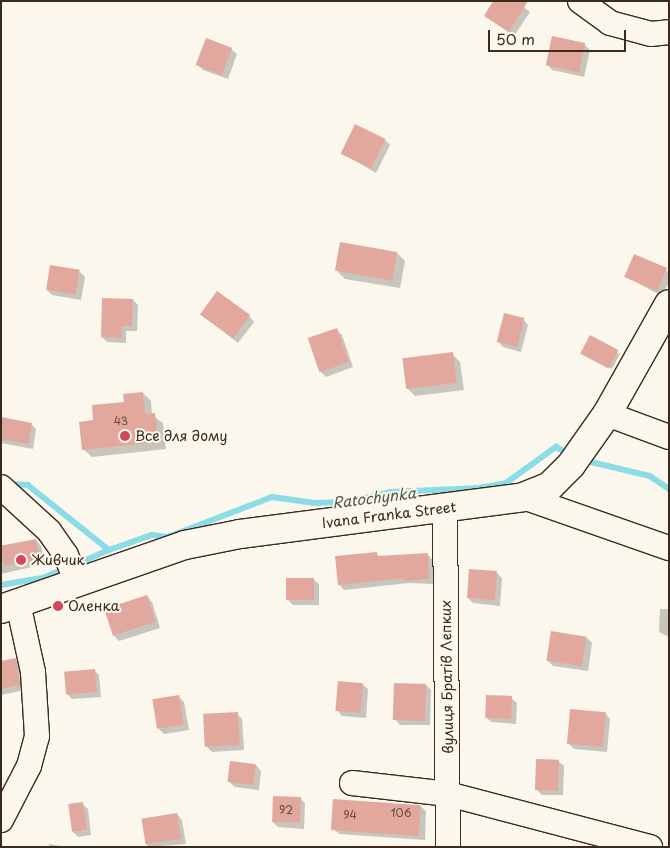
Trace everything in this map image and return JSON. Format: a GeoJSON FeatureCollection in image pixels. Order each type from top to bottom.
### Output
{"type":"FeatureCollection","features":[{"type":"Feature","properties":{"kind":"main road","name":"Ivana Franka Street"},"geometry":{"type":"LineString","coordinates":[[9,606],[72,570],[240,534],[523,497],[550,486],[571,465],[600,424],[669,304]]}},
{"type":"Feature","properties":{"kind":"street"},"geometry":{"type":"LineString","coordinates":[[580,1],[610,23],[650,34],[669,32]]}},
{"type":"Feature","properties":{"kind":"street"},"geometry":{"type":"LineString","coordinates":[[600,424],[669,437]]}},
{"type":"Feature","properties":{"kind":"street"},"geometry":{"type":"LineString","coordinates":[[6,492],[34,514],[72,570]]}},
{"type":"Feature","properties":{"kind":"street"},"geometry":{"type":"LineString","coordinates":[[523,497],[669,548]]}},
{"type":"Feature","properties":{"kind":"street","name":"вулиця Братів Лепких"},"geometry":{"type":"LineString","coordinates":[[445,508],[448,847]]}},
{"type":"Feature","properties":{"kind":"street","name":"Ivana Franka Street"},"geometry":{"type":"LineString","coordinates":[[1,820],[29,766],[37,736],[33,672],[9,606]]}},
{"type":"Feature","properties":{"kind":"street"},"geometry":{"type":"LineString","coordinates":[[352,783],[448,794],[650,847]]}},
{"type":"Feature","properties":{"kind":"building"},"geometry":{"type":"Polygon","coordinates":[[[493,1],[528,1],[509,32],[484,16],[493,1]]]}},
{"type":"Feature","properties":{"kind":"building"},"geometry":{"type":"Polygon","coordinates":[[[552,36],[585,43],[579,72],[546,65],[552,36]]]}},
{"type":"Feature","properties":{"kind":"building"},"geometry":{"type":"Polygon","coordinates":[[[206,38],[232,48],[222,75],[196,65],[206,38]]]}},
{"type":"Feature","properties":{"kind":"building"},"geometry":{"type":"Polygon","coordinates":[[[355,124],[386,139],[371,169],[341,154],[355,124]]]}},
{"type":"Feature","properties":{"kind":"building"},"geometry":{"type":"Polygon","coordinates":[[[340,242],[397,252],[392,281],[335,271],[340,242]]]}},
{"type":"Feature","properties":{"kind":"building"},"geometry":{"type":"Polygon","coordinates":[[[634,254],[667,268],[657,291],[624,277],[634,254]]]}},
{"type":"Feature","properties":{"kind":"building"},"geometry":{"type":"Polygon","coordinates":[[[50,265],[80,270],[76,294],[46,290],[50,265]]]}},
{"type":"Feature","properties":{"kind":"building"},"geometry":{"type":"Polygon","coordinates":[[[217,291],[250,315],[233,339],[200,314],[217,291]]]}},
{"type":"Feature","properties":{"kind":"building"},"geometry":{"type":"Polygon","coordinates":[[[102,298],[133,299],[132,326],[122,326],[121,338],[101,337],[102,298]]]}},
{"type":"Feature","properties":{"kind":"building"},"geometry":{"type":"Polygon","coordinates":[[[504,313],[524,318],[517,347],[497,342],[504,313]]]}},
{"type":"Feature","properties":{"kind":"building"},"geometry":{"type":"Polygon","coordinates":[[[337,328],[349,362],[319,372],[308,338],[337,328]]]}},
{"type":"Feature","properties":{"kind":"building"},"geometry":{"type":"Polygon","coordinates":[[[590,335],[618,350],[608,369],[580,354],[590,335]]]}},
{"type":"Feature","properties":{"kind":"building"},"geometry":{"type":"Polygon","coordinates":[[[453,352],[457,383],[406,389],[402,358],[453,352]]]}},
{"type":"Feature","properties":{"kind":"building"},"geometry":{"type":"Polygon","coordinates":[[[143,392],[145,414],[155,413],[158,442],[82,450],[79,422],[93,420],[92,405],[124,402],[123,394],[143,392]]]}},
{"type":"Feature","properties":{"kind":"building"},"geometry":{"type":"Polygon","coordinates":[[[1,417],[32,423],[28,444],[1,439],[1,417]]]}},
{"type":"Feature","properties":{"kind":"building"},"geometry":{"type":"Polygon","coordinates":[[[36,539],[40,559],[4,566],[1,546],[36,539]]]}},
{"type":"Feature","properties":{"kind":"building"},"geometry":{"type":"Polygon","coordinates":[[[377,552],[377,556],[428,553],[429,579],[404,581],[404,578],[338,585],[335,556],[377,552]]]}},
{"type":"Feature","properties":{"kind":"building"},"geometry":{"type":"Polygon","coordinates":[[[469,569],[497,571],[495,600],[467,598],[469,569]]]}},
{"type":"Feature","properties":{"kind":"building"},"geometry":{"type":"Polygon","coordinates":[[[286,578],[314,578],[314,600],[286,600],[286,578]]]}},
{"type":"Feature","properties":{"kind":"building"},"geometry":{"type":"Polygon","coordinates":[[[147,595],[156,622],[113,636],[104,609],[147,595]]]}},
{"type":"Feature","properties":{"kind":"building"},"geometry":{"type":"Polygon","coordinates":[[[551,631],[587,637],[582,666],[546,661],[551,631]]]}},
{"type":"Feature","properties":{"kind":"building"},"geometry":{"type":"Polygon","coordinates":[[[16,658],[20,685],[1,689],[1,661],[16,658]]]}},
{"type":"Feature","properties":{"kind":"building"},"geometry":{"type":"Polygon","coordinates":[[[95,669],[97,692],[66,695],[64,672],[95,669]]]}},
{"type":"Feature","properties":{"kind":"building"},"geometry":{"type":"Polygon","coordinates":[[[338,681],[363,683],[360,713],[335,711],[338,681]]]}},
{"type":"Feature","properties":{"kind":"building"},"geometry":{"type":"Polygon","coordinates":[[[394,683],[426,684],[425,721],[393,720],[394,683]]]}},
{"type":"Feature","properties":{"kind":"building"},"geometry":{"type":"Polygon","coordinates":[[[179,695],[184,725],[157,729],[152,699],[179,695]]]}},
{"type":"Feature","properties":{"kind":"building"},"geometry":{"type":"Polygon","coordinates":[[[486,695],[512,696],[511,719],[485,718],[486,695]]]}},
{"type":"Feature","properties":{"kind":"building"},"geometry":{"type":"Polygon","coordinates":[[[570,709],[606,712],[603,747],[567,744],[570,709]]]}},
{"type":"Feature","properties":{"kind":"building"},"geometry":{"type":"Polygon","coordinates":[[[238,712],[240,745],[205,747],[203,714],[238,712]]]}},
{"type":"Feature","properties":{"kind":"building"},"geometry":{"type":"Polygon","coordinates":[[[536,759],[559,760],[558,791],[535,790],[536,759]]]}},
{"type":"Feature","properties":{"kind":"building"},"geometry":{"type":"Polygon","coordinates":[[[230,761],[256,764],[253,785],[227,782],[230,761]]]}},
{"type":"Feature","properties":{"kind":"building"},"geometry":{"type":"Polygon","coordinates":[[[273,796],[301,797],[300,823],[272,822],[273,796]]]}},
{"type":"Feature","properties":{"kind":"building"},"geometry":{"type":"Polygon","coordinates":[[[333,799],[421,805],[419,836],[331,830],[333,799]]]}},
{"type":"Feature","properties":{"kind":"building"},"geometry":{"type":"Polygon","coordinates":[[[83,802],[87,830],[72,832],[68,804],[83,802]]]}},
{"type":"Feature","properties":{"kind":"building"},"geometry":{"type":"Polygon","coordinates":[[[177,813],[181,839],[146,844],[141,819],[177,813]]]}},
{"type":"Feature","properties":{"kind":"waterway","name":"Ratochynka"},"geometry":{"type":"LineString","coordinates":[[8,484],[28,485],[109,550],[152,535],[168,537],[272,497],[315,503],[349,502],[391,492],[479,488],[506,483],[556,447],[570,454]]}},
{"type":"Feature","properties":{"kind":"waterway","name":"Ratochynka"},"geometry":{"type":"LineString","coordinates":[[583,460],[650,476],[669,489]]}},
{"type":"Feature","properties":{"kind":"waterway"},"geometry":{"type":"LineString","coordinates":[[75,565],[109,550]]}},
{"type":"Feature","properties":{"kind":"waterway"},"geometry":{"type":"LineString","coordinates":[[1,585],[43,578],[67,568]]}},
{"type":"Feature","properties":{"kind":"place","name":"Все для дому"},"geometry":{"type":"Point","coordinates":[125,436]}},
{"type":"Feature","properties":{"kind":"place","name":"Живчик"},"geometry":{"type":"Point","coordinates":[21,560]}},
{"type":"Feature","properties":{"kind":"place","name":"Оленка"},"geometry":{"type":"Point","coordinates":[58,606]}}]}
